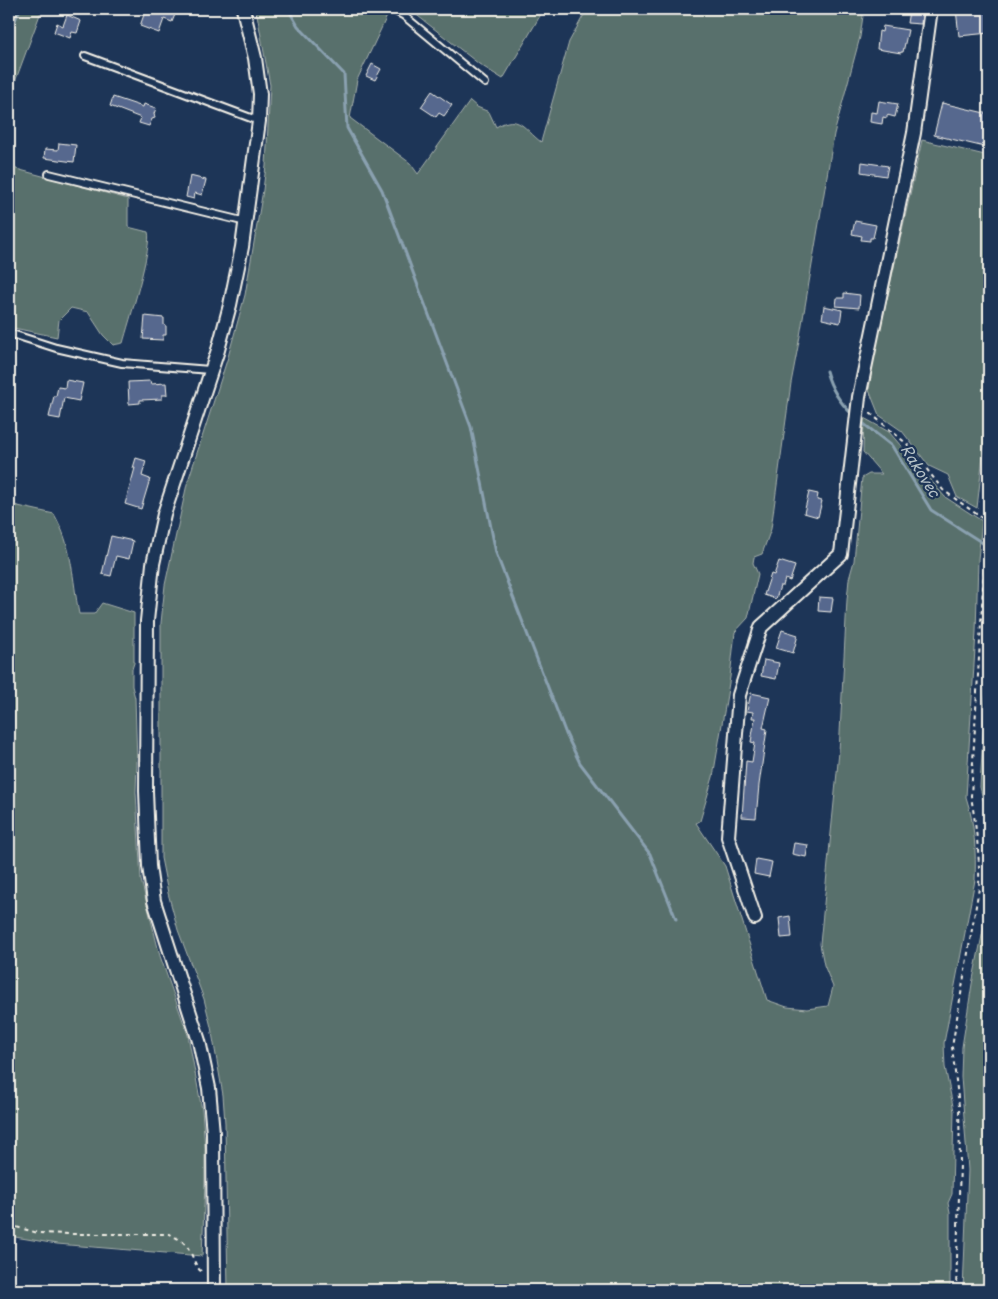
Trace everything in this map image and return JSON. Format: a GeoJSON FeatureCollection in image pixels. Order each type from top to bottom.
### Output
{"type":"FeatureCollection","features":[{"type":"Feature","properties":{"kind":"street"},"geometry":{"type":"LineString","coordinates":[[214,1284],[213,1133],[209,1088],[199,1042],[154,901],[149,866],[146,791],[147,621],[153,564],[164,514],[230,305],[246,222],[259,121],[260,94],[244,9]]}},
{"type":"Feature","properties":{"kind":"street"},"geometry":{"type":"LineString","coordinates":[[755,918],[728,837],[738,696],[760,627],[841,554],[858,397],[914,133],[931,9]]}},
{"type":"Feature","properties":{"kind":"lane"},"geometry":{"type":"LineString","coordinates":[[392,9],[403,15],[485,83]]}},
{"type":"Feature","properties":{"kind":"lane"},"geometry":{"type":"LineString","coordinates":[[85,56],[259,121]]}},
{"type":"Feature","properties":{"kind":"lane"},"geometry":{"type":"LineString","coordinates":[[49,174],[246,222]]}},
{"type":"Feature","properties":{"kind":"lane"},"geometry":{"type":"LineString","coordinates":[[9,333],[56,348],[122,363],[210,370]]}},
{"type":"Feature","properties":{"kind":"path"},"geometry":{"type":"LineString","coordinates":[[870,413],[908,444],[943,490],[988,522]]}},
{"type":"Feature","properties":{"kind":"path"},"geometry":{"type":"LineString","coordinates":[[956,1290],[960,1164],[959,1106],[952,1046],[979,888],[978,837],[971,796],[989,485]]}},
{"type":"Feature","properties":{"kind":"path"},"geometry":{"type":"LineString","coordinates":[[9,1225],[38,1233],[170,1234],[183,1242],[189,1250],[198,1270],[214,1284]]}},
{"type":"Feature","properties":{"kind":"green space"},"geometry":{"type":"Polygon","coordinates":[[[9,9],[42,9],[9,98],[9,9]]]}},
{"type":"Feature","properties":{"kind":"green space"},"geometry":{"type":"Polygon","coordinates":[[[256,9],[377,9],[388,14],[357,80],[350,118],[410,163],[418,174],[470,101],[477,107],[489,112],[496,127],[504,123],[516,122],[521,124],[541,142],[569,42],[587,9],[864,9],[860,37],[834,134],[791,383],[771,529],[762,554],[754,557],[753,563],[758,574],[748,618],[735,632],[730,677],[713,777],[700,821],[696,823],[725,866],[767,1000],[787,1007],[807,1009],[828,1006],[833,987],[824,965],[820,944],[839,752],[849,579],[854,561],[862,478],[869,474],[882,474],[863,452],[864,418],[889,432],[945,497],[982,521],[978,559],[976,632],[966,797],[974,838],[975,880],[944,1043],[945,1067],[954,1111],[952,1194],[948,1203],[950,1213],[950,1290],[228,1290],[223,1095],[204,999],[178,930],[161,858],[161,623],[165,585],[187,484],[228,357],[245,295],[263,190],[270,85],[256,9]]]}},
{"type":"Feature","properties":{"kind":"green space"},"geometry":{"type":"Polygon","coordinates":[[[409,9],[544,9],[503,79],[479,64],[409,9]]]}},
{"type":"Feature","properties":{"kind":"green space"},"geometry":{"type":"Polygon","coordinates":[[[922,140],[989,156],[989,402],[977,508],[957,497],[948,475],[929,466],[902,431],[879,415],[869,390],[873,362],[922,140]]]}},
{"type":"Feature","properties":{"kind":"green space"},"geometry":{"type":"Polygon","coordinates":[[[9,167],[128,199],[128,227],[148,232],[149,240],[144,268],[123,343],[113,345],[103,335],[88,312],[71,308],[59,320],[57,337],[9,327],[9,167]]]}},
{"type":"Feature","properties":{"kind":"green space"},"geometry":{"type":"Polygon","coordinates":[[[9,504],[54,514],[65,538],[79,614],[94,614],[102,603],[134,613],[132,686],[135,698],[136,792],[141,880],[160,956],[188,1035],[202,1110],[205,1183],[202,1256],[57,1244],[9,1236],[9,504]]]}},
{"type":"Feature","properties":{"kind":"green space"},"geometry":{"type":"Polygon","coordinates":[[[989,636],[989,847],[984,803],[980,787],[989,636]]]}},
{"type":"Feature","properties":{"kind":"green space"},"geometry":{"type":"Polygon","coordinates":[[[989,902],[989,1290],[963,1290],[968,1170],[961,1077],[962,1047],[972,984],[989,902]]]}},
{"type":"Feature","properties":{"kind":"building"},"geometry":{"type":"Polygon","coordinates":[[[146,9],[167,9],[176,12],[172,22],[164,19],[159,33],[140,26],[146,9]]]}},
{"type":"Feature","properties":{"kind":"building"},"geometry":{"type":"Polygon","coordinates":[[[956,9],[989,9],[989,33],[959,36],[956,9]]]}},
{"type":"Feature","properties":{"kind":"building"},"geometry":{"type":"Polygon","coordinates":[[[909,11],[922,13],[921,24],[907,23],[909,11]]]}},
{"type":"Feature","properties":{"kind":"building"},"geometry":{"type":"Polygon","coordinates":[[[67,15],[81,21],[77,33],[72,32],[70,38],[54,32],[57,23],[63,26],[67,15]]]}},
{"type":"Feature","properties":{"kind":"building"},"geometry":{"type":"Polygon","coordinates":[[[883,26],[908,30],[903,52],[877,49],[879,31],[882,32],[883,26]]]}},
{"type":"Feature","properties":{"kind":"building"},"geometry":{"type":"Polygon","coordinates":[[[372,64],[381,69],[375,80],[366,76],[372,64]]]}},
{"type":"Feature","properties":{"kind":"building"},"geometry":{"type":"Polygon","coordinates":[[[432,91],[452,105],[444,116],[439,113],[436,117],[421,107],[432,91]]]}},
{"type":"Feature","properties":{"kind":"building"},"geometry":{"type":"Polygon","coordinates":[[[113,97],[143,107],[144,104],[156,108],[155,118],[152,119],[149,126],[139,123],[141,118],[110,106],[113,97]]]}},
{"type":"Feature","properties":{"kind":"building"},"geometry":{"type":"Polygon","coordinates":[[[879,101],[898,104],[895,117],[887,115],[887,118],[883,117],[882,124],[870,122],[871,112],[877,113],[879,101]]]}},
{"type":"Feature","properties":{"kind":"building"},"geometry":{"type":"Polygon","coordinates":[[[942,103],[989,114],[989,148],[934,135],[942,103]]]}},
{"type":"Feature","properties":{"kind":"building"},"geometry":{"type":"Polygon","coordinates":[[[59,143],[76,145],[74,162],[44,158],[45,149],[58,150],[59,143]]]}},
{"type":"Feature","properties":{"kind":"building"},"geometry":{"type":"Polygon","coordinates":[[[862,162],[888,166],[886,176],[861,172],[862,162]]]}},
{"type":"Feature","properties":{"kind":"building"},"geometry":{"type":"Polygon","coordinates":[[[190,176],[206,180],[202,195],[195,193],[194,199],[186,197],[190,176]]]}},
{"type":"Feature","properties":{"kind":"building"},"geometry":{"type":"Polygon","coordinates":[[[855,221],[876,225],[873,238],[870,238],[870,241],[861,240],[862,236],[852,234],[855,221]]]}},
{"type":"Feature","properties":{"kind":"building"},"geometry":{"type":"Polygon","coordinates":[[[844,293],[860,295],[859,308],[836,306],[837,298],[844,298],[844,293]]]}},
{"type":"Feature","properties":{"kind":"building"},"geometry":{"type":"Polygon","coordinates":[[[824,306],[842,310],[840,323],[822,319],[824,306]]]}},
{"type":"Feature","properties":{"kind":"building"},"geometry":{"type":"Polygon","coordinates":[[[145,316],[164,318],[166,335],[163,335],[163,340],[143,339],[145,316]]]}},
{"type":"Feature","properties":{"kind":"building"},"geometry":{"type":"Polygon","coordinates":[[[66,380],[83,383],[79,401],[64,398],[60,419],[49,417],[58,387],[65,388],[66,380]]]}},
{"type":"Feature","properties":{"kind":"building"},"geometry":{"type":"Polygon","coordinates":[[[150,381],[151,384],[166,383],[167,395],[162,395],[162,399],[140,400],[140,403],[129,404],[128,382],[150,381]]]}},
{"type":"Feature","properties":{"kind":"building"},"geometry":{"type":"Polygon","coordinates":[[[136,458],[146,461],[142,476],[150,479],[141,509],[125,504],[136,458]]]}},
{"type":"Feature","properties":{"kind":"building"},"geometry":{"type":"Polygon","coordinates":[[[809,492],[818,494],[817,500],[822,501],[818,517],[804,513],[809,492]]]}},
{"type":"Feature","properties":{"kind":"building"},"geometry":{"type":"Polygon","coordinates":[[[111,536],[133,541],[129,559],[116,556],[111,576],[102,574],[111,536]]]}},
{"type":"Feature","properties":{"kind":"building"},"geometry":{"type":"Polygon","coordinates":[[[779,561],[795,566],[790,581],[785,579],[783,586],[780,586],[776,599],[764,595],[771,574],[774,575],[779,561]]]}},
{"type":"Feature","properties":{"kind":"building"},"geometry":{"type":"Polygon","coordinates":[[[819,597],[833,598],[831,612],[818,611],[819,597]]]}},
{"type":"Feature","properties":{"kind":"building"},"geometry":{"type":"Polygon","coordinates":[[[782,630],[798,635],[793,653],[776,648],[782,630]]]}},
{"type":"Feature","properties":{"kind":"building"},"geometry":{"type":"Polygon","coordinates":[[[764,660],[779,663],[776,679],[761,676],[764,660]]]}},
{"type":"Feature","properties":{"kind":"building"},"geometry":{"type":"Polygon","coordinates":[[[751,693],[770,697],[763,728],[767,729],[756,818],[742,817],[746,761],[752,762],[755,743],[751,742],[755,718],[752,718],[753,712],[747,711],[751,693]]]}},
{"type":"Feature","properties":{"kind":"building"},"geometry":{"type":"Polygon","coordinates":[[[794,843],[808,845],[806,857],[792,854],[794,843]]]}},
{"type":"Feature","properties":{"kind":"building"},"geometry":{"type":"Polygon","coordinates":[[[756,859],[772,862],[769,877],[754,874],[756,859]]]}},
{"type":"Feature","properties":{"kind":"building"},"geometry":{"type":"Polygon","coordinates":[[[790,916],[792,937],[781,938],[779,918],[790,916]]]}},
{"type":"Feature","properties":{"kind":"waterway"},"geometry":{"type":"LineString","coordinates":[[9,34],[20,9]]}},
{"type":"Feature","properties":{"kind":"waterway"},"geometry":{"type":"LineString","coordinates":[[288,9],[298,26],[344,74],[347,128],[382,190],[471,427],[496,553],[566,734],[580,763],[650,854],[676,919]]}},
{"type":"Feature","properties":{"kind":"waterway","name":"Rakovec"},"geometry":{"type":"LineString","coordinates":[[826,371],[836,395],[853,415]]}},
{"type":"Feature","properties":{"kind":"waterway","name":"Rakovec"},"geometry":{"type":"LineString","coordinates":[[860,421],[892,446],[931,510],[989,547]]}}]}
